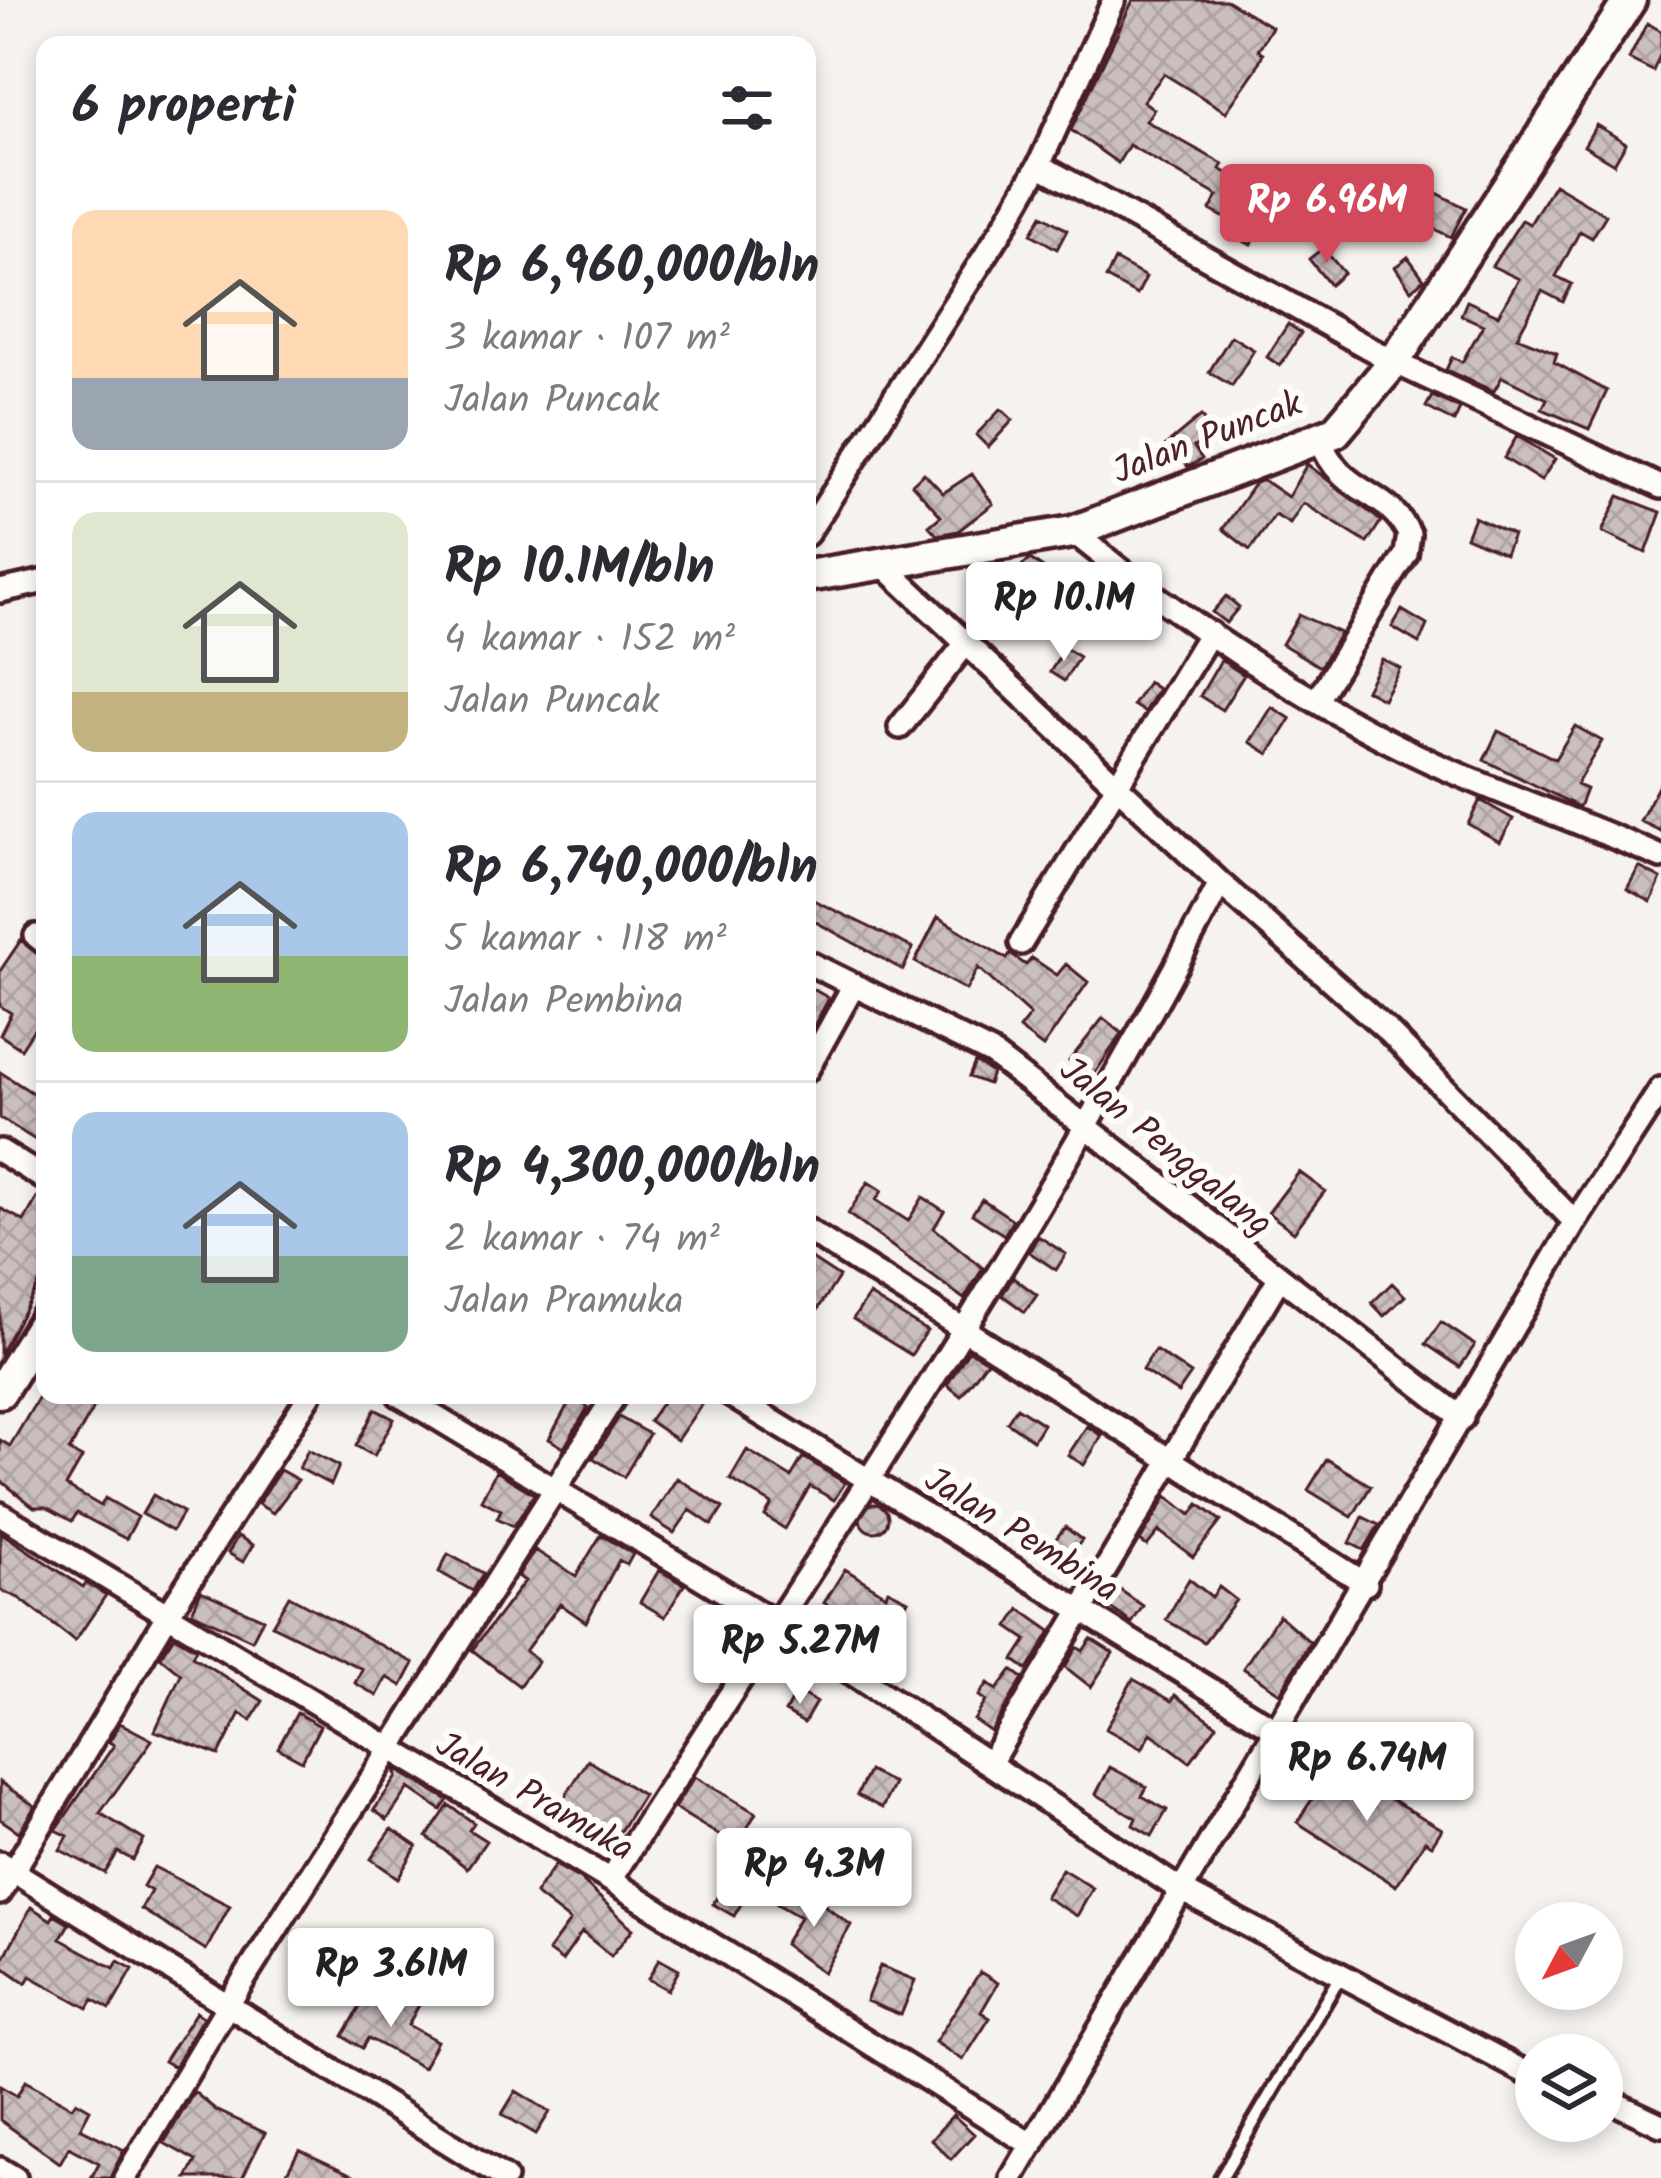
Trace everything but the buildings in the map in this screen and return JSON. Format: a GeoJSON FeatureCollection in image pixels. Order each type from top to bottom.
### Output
{"type":"FeatureCollection","features":[{"type":"Feature","properties":{"kind":"street"},"geometry":{"type":"LineString","coordinates":[[816,520],[940,333],[1039,165],[1114,0]]}},
{"type":"Feature","properties":{"kind":"street","name":"Jalan Puncak"},"geometry":{"type":"LineString","coordinates":[[816,574],[1073,532],[1320,439],[1356,414],[1630,0]]}},
{"type":"Feature","properties":{"kind":"street"},"geometry":{"type":"LineString","coordinates":[[1039,165],[1394,362],[1661,487]]}},
{"type":"Feature","properties":{"kind":"street"},"geometry":{"type":"LineString","coordinates":[[1316,700],[1406,554],[1409,534],[1394,511],[1335,473],[1320,439]]}},
{"type":"Feature","properties":{"kind":"street"},"geometry":{"type":"LineString","coordinates":[[1073,532],[1210,633],[1316,700],[1434,763],[1661,857]]}},
{"type":"Feature","properties":{"kind":"street"},"geometry":{"type":"LineString","coordinates":[[881,563],[1122,785],[1220,883],[1389,1032],[1575,1222]]}},
{"type":"Feature","properties":{"kind":"street"},"geometry":{"type":"LineString","coordinates":[[0,591],[36,583]]}},
{"type":"Feature","properties":{"kind":"street"},"geometry":{"type":"LineString","coordinates":[[1021,943],[1122,785],[1210,633]]}},
{"type":"Feature","properties":{"kind":"street"},"geometry":{"type":"LineString","coordinates":[[900,727],[968,641]]}},
{"type":"Feature","properties":{"kind":"street"},"geometry":{"type":"LineString","coordinates":[[610,1880],[872,1483],[963,1326],[1090,1126],[1220,883]]}},
{"type":"Feature","properties":{"kind":"street","name":"Jalan Penggalang"},"geometry":{"type":"LineString","coordinates":[[816,966],[991,1053],[1090,1126],[1278,1280],[1462,1418]]}},
{"type":"Feature","properties":{"kind":"street"},"geometry":{"type":"LineString","coordinates":[[816,1054],[854,985]]}},
{"type":"Feature","properties":{"kind":"street"},"geometry":{"type":"LineString","coordinates":[[1012,2178],[1179,1888],[1366,1584],[1575,1222],[1661,1089]]}},
{"type":"Feature","properties":{"kind":"street"},"geometry":{"type":"LineString","coordinates":[[0,1151],[36,1173]]}},
{"type":"Feature","properties":{"kind":"street"},"geometry":{"type":"LineString","coordinates":[[816,1236],[1366,1584]]}},
{"type":"Feature","properties":{"kind":"street"},"geometry":{"type":"LineString","coordinates":[[990,1763],[1077,1610],[1278,1280]]}},
{"type":"Feature","properties":{"kind":"street"},"geometry":{"type":"LineString","coordinates":[[0,1392],[36,1334]]}},
{"type":"Feature","properties":{"kind":"street"},"geometry":{"type":"LineString","coordinates":[[0,1893],[7,1867],[304,1404]]}},
{"type":"Feature","properties":{"kind":"street"},"geometry":{"type":"LineString","coordinates":[[415,1404],[558,1486],[776,1623],[1179,1888],[1339,1978],[1515,2067]]}},
{"type":"Feature","properties":{"kind":"street"},"geometry":{"type":"LineString","coordinates":[[125,2178],[229,2003],[392,1753],[608,1404]]}},
{"type":"Feature","properties":{"kind":"street","name":"Jalan Pembina"},"geometry":{"type":"LineString","coordinates":[[745,1404],[1278,1731]]}},
{"type":"Feature","properties":{"kind":"street","name":"Jalan Pramuka"},"geometry":{"type":"LineString","coordinates":[[0,1514],[170,1611],[392,1753],[610,1880],[1032,2145]]}},
{"type":"Feature","properties":{"kind":"street"},"geometry":{"type":"LineString","coordinates":[[7,1867],[505,2178]]}},
{"type":"Feature","properties":{"kind":"street"},"geometry":{"type":"LineString","coordinates":[[1623,2107],[1661,2125]]}},
{"type":"Feature","properties":{"kind":"street"},"geometry":{"type":"LineString","coordinates":[[0,2169],[15,2178]]}},
{"type":"Feature","properties":{"kind":"lane"},"geometry":{"type":"LineString","coordinates":[[1220,2178],[1339,1978]]}}]}
